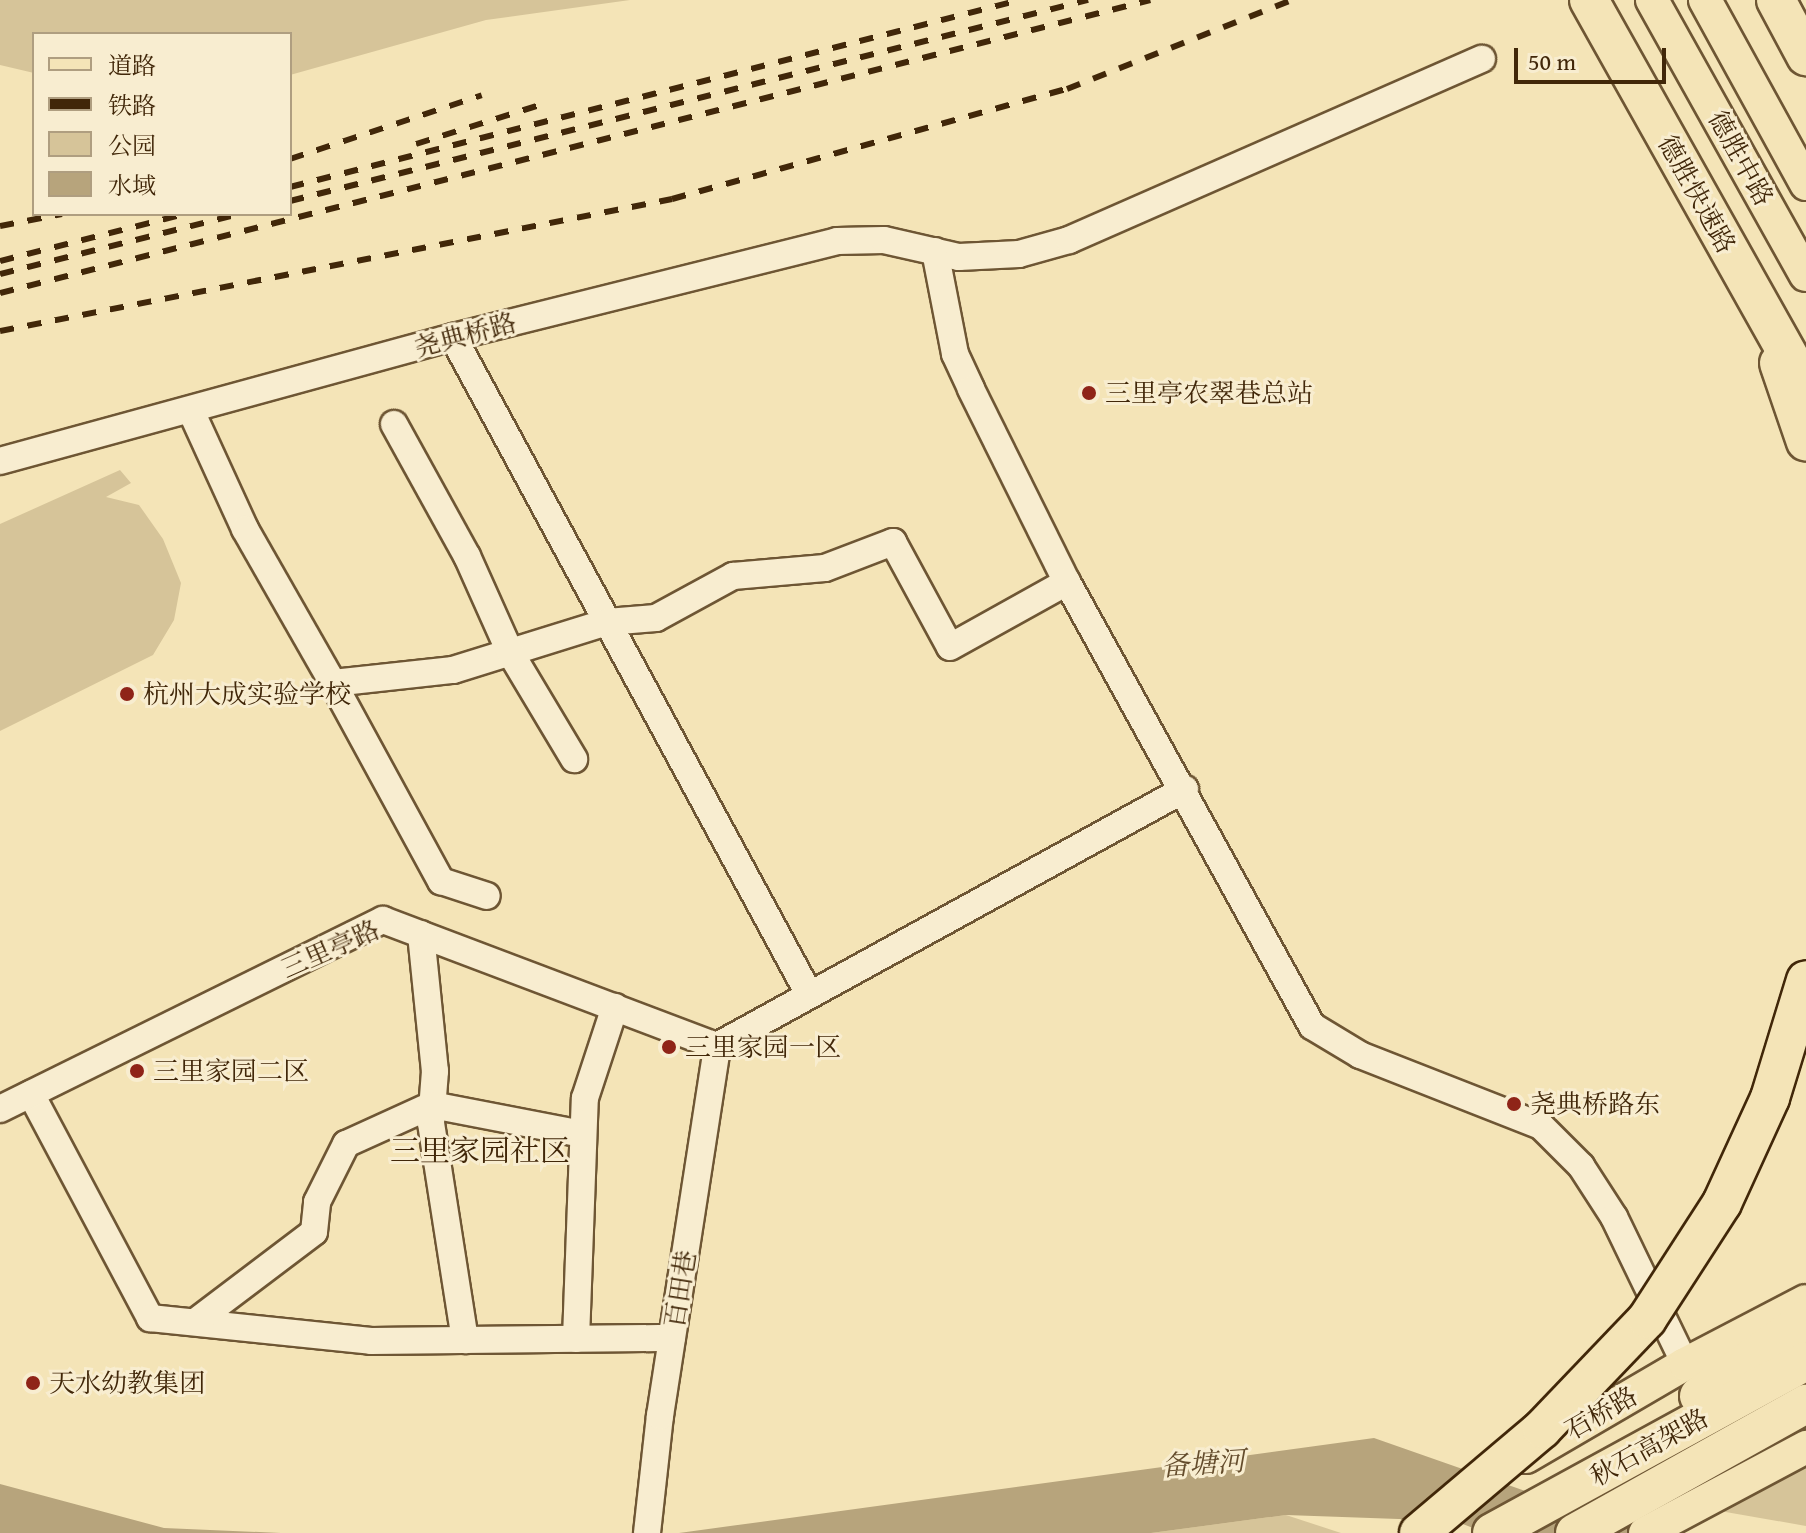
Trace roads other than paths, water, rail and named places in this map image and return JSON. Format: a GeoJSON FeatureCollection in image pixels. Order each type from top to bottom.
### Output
{"type":"FeatureCollection","features":[{"type":"Feature","properties":{"kind":"highway","name":"德胜快速路"},"geometry":{"type":"LineString","coordinates":[[1589,0],[1806,387]]}},
{"type":"Feature","properties":{"kind":"highway"},"geometry":{"type":"LineString","coordinates":[[1779,0],[1806,34]]}},
{"type":"Feature","properties":{"kind":"highway"},"geometry":{"type":"LineString","coordinates":[[1779,0],[1806,56]]}},
{"type":"Feature","properties":{"kind":"highway"},"geometry":{"type":"LineString","coordinates":[[1755,297],[1806,442]]}},
{"type":"Feature","properties":{"kind":"highway"},"geometry":{"type":"LineString","coordinates":[[1419,1533],[1542,1429],[1647,1319],[1722,1203],[1770,1098],[1806,980]]}},
{"type":"Feature","properties":{"kind":"highway"},"geometry":{"type":"LineString","coordinates":[[1617,1464],[1689,1403],[1806,1319]]}},
{"type":"Feature","properties":{"kind":"highway","name":"秋石高架路"},"geometry":{"type":"LineString","coordinates":[[1492,1533],[1806,1361]]}},
{"type":"Feature","properties":{"kind":"highway","name":"秋石高架路"},"geometry":{"type":"LineString","coordinates":[[1575,1533],[1806,1404]]}},
{"type":"Feature","properties":{"kind":"main road","name":"德胜中路"},"geometry":{"type":"LineString","coordinates":[[1652,0],[1806,275]]}},
{"type":"Feature","properties":{"kind":"main road","name":"德胜中路"},"geometry":{"type":"LineString","coordinates":[[1705,0],[1806,184]]}},
{"type":"Feature","properties":{"kind":"main road","name":"石桥路"},"geometry":{"type":"LineString","coordinates":[[1401,1533],[1685,1364],[1806,1301]]}},
{"type":"Feature","properties":{"kind":"main road"},"geometry":{"type":"LineString","coordinates":[[1645,1533],[1806,1447]]}},
{"type":"Feature","properties":{"kind":"street","name":"尧典桥路"},"geometry":{"type":"LineString","coordinates":[[0,461],[453,337],[837,241],[884,240],[959,257],[1019,254],[1069,240],[1482,59]]}},
{"type":"Feature","properties":{"kind":"street"},"geometry":{"type":"LineString","coordinates":[[935,251],[955,354],[1067,582],[1185,789],[1279,972],[1312,1026],[1360,1055],[1541,1126],[1581,1166],[1614,1217],[1685,1364]]}},
{"type":"Feature","properties":{"kind":"street"},"geometry":{"type":"LineString","coordinates":[[453,337],[809,994]]}},
{"type":"Feature","properties":{"kind":"street"},"geometry":{"type":"LineString","coordinates":[[191,411],[245,529],[441,881],[487,896]]}},
{"type":"Feature","properties":{"kind":"street"},"geometry":{"type":"LineString","coordinates":[[394,424],[467,556],[510,652],[574,759]]}},
{"type":"Feature","properties":{"kind":"street"},"geometry":{"type":"LineString","coordinates":[[333,683],[453,670],[607,622],[656,618],[733,576],[825,568],[893,542],[950,647],[1067,582]]}},
{"type":"Feature","properties":{"kind":"street"},"geometry":{"type":"LineString","coordinates":[[717,1046],[1185,789]]}},
{"type":"Feature","properties":{"kind":"street","name":"三里亭路"},"geometry":{"type":"LineString","coordinates":[[0,1109],[383,920],[717,1046]]}},
{"type":"Feature","properties":{"kind":"street"},"geometry":{"type":"LineString","coordinates":[[421,934],[435,1071],[432,1105],[465,1340]]}},
{"type":"Feature","properties":{"kind":"street"},"geometry":{"type":"LineString","coordinates":[[576,1339],[585,1098],[615,1007]]}},
{"type":"Feature","properties":{"kind":"street","name":"百田巷"},"geometry":{"type":"LineString","coordinates":[[647,1533],[672,1338],[717,1046]]}},
{"type":"Feature","properties":{"kind":"street"},"geometry":{"type":"LineString","coordinates":[[31,1094],[150,1318],[371,1341],[672,1338]]}},
{"type":"Feature","properties":{"kind":"street"},"geometry":{"type":"LineString","coordinates":[[195,1322],[314,1232],[317,1202],[346,1144],[432,1105],[582,1134]]}},
{"type":"Feature","properties":{"kind":"water","name":"备塘河"},"geometry":{"type":"Polygon","coordinates":[[[1374,1438],[1645,1533],[1486,1533],[1455,1521],[1286,1515],[1151,1533],[679,1533],[1374,1438]]]}},
{"type":"Feature","properties":{"kind":"water"},"geometry":{"type":"Polygon","coordinates":[[[0,1484],[164,1528],[281,1533],[0,1533],[0,1484]]]}},
{"type":"Feature","properties":{"kind":"railway"},"geometry":{"type":"LineString","coordinates":[[292,186],[1020,0]]}},
{"type":"Feature","properties":{"kind":"railway"},"geometry":{"type":"LineString","coordinates":[[292,200],[1088,0]]}},
{"type":"Feature","properties":{"kind":"railway"},"geometry":{"type":"LineString","coordinates":[[0,293],[1150,0]]}},
{"type":"Feature","properties":{"kind":"railway"},"geometry":{"type":"LineString","coordinates":[[0,331],[672,199],[1067,89],[1292,0]]}},
{"type":"Feature","properties":{"kind":"railway"},"geometry":{"type":"LineString","coordinates":[[292,158],[482,95]]}},
{"type":"Feature","properties":{"kind":"railway"},"geometry":{"type":"LineString","coordinates":[[416,144],[546,103]]}},
{"type":"Feature","properties":{"kind":"railway"},"geometry":{"type":"LineString","coordinates":[[0,226],[52,216]]}},
{"type":"Feature","properties":{"kind":"railway"},"geometry":{"type":"LineString","coordinates":[[0,261],[176,216]]}},
{"type":"Feature","properties":{"kind":"railway"},"geometry":{"type":"LineString","coordinates":[[0,274],[230,216]]}},
{"type":"Feature","properties":{"kind":"place","name":"三里亭农翠巷总站"},"geometry":{"type":"Point","coordinates":[1089,393]}},
{"type":"Feature","properties":{"kind":"place","name":"杭州大成实验学校"},"geometry":{"type":"Point","coordinates":[127,694]}},
{"type":"Feature","properties":{"kind":"place","name":"三里家园一区"},"geometry":{"type":"Point","coordinates":[669,1047]}},
{"type":"Feature","properties":{"kind":"place","name":"三里家园二区"},"geometry":{"type":"Point","coordinates":[137,1071]}},
{"type":"Feature","properties":{"kind":"place","name":"尧典桥路东"},"geometry":{"type":"Point","coordinates":[1514,1104]}},
{"type":"Feature","properties":{"kind":"place","name":"天水幼教集团"},"geometry":{"type":"Point","coordinates":[33,1383]}},
{"type":"Feature","properties":{"kind":"district","name":"三里家园社区"},"geometry":{"type":"Point","coordinates":[480,1150]}}]}
